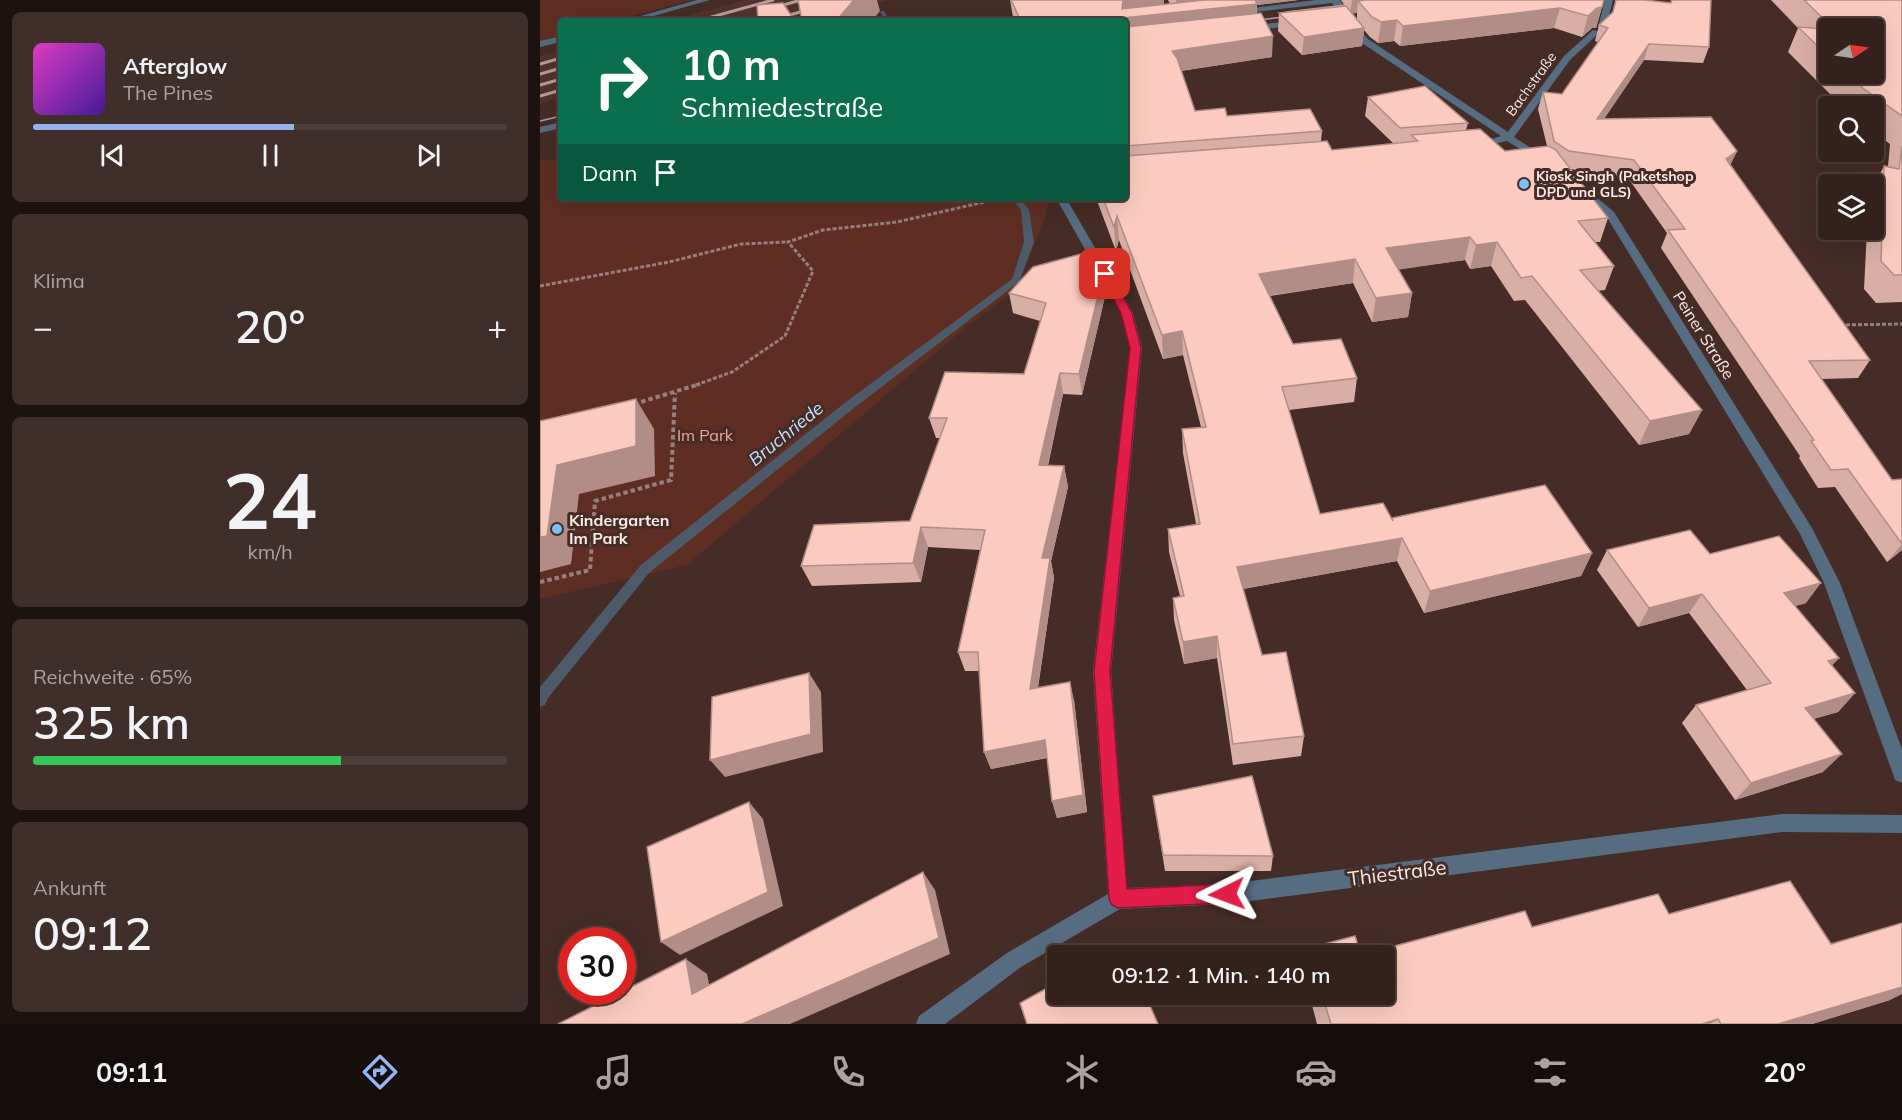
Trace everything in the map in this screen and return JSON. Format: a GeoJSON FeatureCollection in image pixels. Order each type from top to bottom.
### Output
{"type":"FeatureCollection","features":[{"type":"Feature","properties":{"kind":"street"},"geometry":{"type":"LineString","coordinates":[[638,18],[706,0]]}},
{"type":"Feature","properties":{"kind":"street"},"geometry":{"type":"LineString","coordinates":[[1230,13],[1335,0],[1349,18],[1358,35],[1365,41],[1548,164]]}},
{"type":"Feature","properties":{"kind":"street","name":"Bachstraße"},"geometry":{"type":"LineString","coordinates":[[1469,147],[1481,146],[1509,137],[1567,58],[1599,29],[1609,0]]}},
{"type":"Feature","properties":{"kind":"street"},"geometry":{"type":"LineString","coordinates":[[1239,30],[1311,22]]}},
{"type":"Feature","properties":{"kind":"street"},"geometry":{"type":"LineString","coordinates":[[540,44],[558,40]]}},
{"type":"Feature","properties":{"kind":"street"},"geometry":{"type":"LineString","coordinates":[[540,130],[558,126]]}},
{"type":"Feature","properties":{"kind":"street","name":"Peiner Straße"},"geometry":{"type":"LineString","coordinates":[[1568,178],[1609,212],[1807,532],[1832,583],[1902,774]]}},
{"type":"Feature","properties":{"kind":"street"},"geometry":{"type":"LineString","coordinates":[[1063,201],[1127,313],[1136,348],[1102,671],[1118,899]]}},
{"type":"Feature","properties":{"kind":"street","name":"Thiestraße"},"geometry":{"type":"LineString","coordinates":[[927,1024],[1014,960],[1118,899],[1239,892],[1782,823],[1902,824]]}},
{"type":"Feature","properties":{"kind":"path"},"geometry":{"type":"LineString","coordinates":[[540,286],[669,262],[741,244],[788,242],[823,230],[897,222],[989,201]]}},
{"type":"Feature","properties":{"kind":"path"},"geometry":{"type":"LineString","coordinates":[[632,404],[675,393],[732,372],[785,336],[813,271],[788,242]]}},
{"type":"Feature","properties":{"kind":"path"},"geometry":{"type":"LineString","coordinates":[[1832,326],[1902,324]]}},
{"type":"Feature","properties":{"kind":"path"},"geometry":{"type":"LineString","coordinates":[[540,582],[590,570],[595,501],[671,480],[675,393]]}},
{"type":"Feature","properties":{"kind":"shaded area"},"geometry":{"type":"Polygon","coordinates":[[[745,0],[888,0],[830,18],[680,18],[745,0]]]}},
{"type":"Feature","properties":{"kind":"shaded area"},"geometry":{"type":"Polygon","coordinates":[[[558,51],[558,98],[540,104],[540,56],[558,51]]]}},
{"type":"Feature","properties":{"kind":"green space"},"geometry":{"type":"Polygon","coordinates":[[[540,0],[691,0],[624,18],[558,18],[558,36],[540,41],[540,0]]]}},
{"type":"Feature","properties":{"kind":"green space","name":"Im Park"},"geometry":{"type":"Polygon","coordinates":[[[540,159],[558,161],[558,201],[1048,201],[1045,218],[1017,289],[967,326],[687,565],[540,599],[540,159]]]}},
{"type":"Feature","properties":{"kind":"building"},"geometry":{"type":"Polygon","coordinates":[[[798,0],[854,0],[839,18],[801,18],[798,0]]]}},
{"type":"Feature","properties":{"kind":"building"},"geometry":{"type":"Polygon","coordinates":[[[1011,0],[1133,0],[1123,1],[1122,9],[1204,0],[1255,0],[1257,4],[1123,18],[1020,18],[1011,0]]]}},
{"type":"Feature","properties":{"kind":"building"},"geometry":{"type":"Polygon","coordinates":[[[1604,0],[1602,7],[1597,8],[1588,16],[1560,8],[1403,26],[1397,20],[1381,22],[1372,17],[1358,1],[1604,0]]]}},
{"type":"Feature","properties":{"kind":"building"},"geometry":{"type":"Polygon","coordinates":[[[1616,0],[1671,3],[1672,0],[1711,0],[1709,47],[1649,44],[1597,119],[1711,117],[1737,151],[1726,159],[1870,360],[1809,361],[1892,480],[1902,479],[1902,544],[1848,469],[1831,470],[1811,441],[1814,440],[1668,230],[1685,229],[1634,160],[1569,151],[1554,141],[1543,92],[1562,94],[1608,28],[1599,25],[1613,12],[1616,0]]]}},
{"type":"Feature","properties":{"kind":"building"},"geometry":{"type":"Polygon","coordinates":[[[1804,0],[1902,0],[1902,116],[1884,103],[1884,96],[1874,96],[1858,84],[1884,84],[1884,18],[1823,18],[1804,0]]]}},
{"type":"Feature","properties":{"kind":"building"},"geometry":{"type":"Polygon","coordinates":[[[783,3],[793,18],[758,18],[757,5],[783,3]]]}},
{"type":"Feature","properties":{"kind":"building"},"geometry":{"type":"Polygon","coordinates":[[[1346,6],[1364,28],[1304,37],[1279,13],[1346,6]]]}},
{"type":"Feature","properties":{"kind":"building"},"geometry":{"type":"Polygon","coordinates":[[[1261,13],[1273,36],[1172,51],[1177,58],[1195,111],[1225,108],[1227,116],[1310,109],[1322,131],[1128,146],[1128,27],[1261,13]]]}},
{"type":"Feature","properties":{"kind":"building"},"geometry":{"type":"Polygon","coordinates":[[[1798,27],[1818,28],[1818,46],[1798,27]]]}},
{"type":"Feature","properties":{"kind":"building"},"geometry":{"type":"Polygon","coordinates":[[[1425,86],[1468,123],[1400,128],[1368,97],[1425,86]]]}},
{"type":"Feature","properties":{"kind":"building"},"geometry":{"type":"Polygon","coordinates":[[[1480,129],[1505,151],[1549,146],[1556,150],[1608,218],[1578,221],[1614,266],[1580,270],[1702,410],[1650,421],[1532,276],[1521,278],[1497,242],[1476,245],[1470,237],[1386,248],[1412,293],[1376,298],[1355,259],[1259,274],[1293,344],[1341,339],[1357,378],[1282,387],[1320,514],[1383,503],[1393,521],[1392,518],[1545,485],[1592,553],[1430,591],[1402,538],[1237,567],[1262,655],[1286,652],[1304,736],[1233,744],[1217,636],[1183,642],[1173,598],[1184,596],[1168,529],[1200,524],[1182,429],[1206,427],[1182,331],[1162,335],[1117,216],[1114,227],[1104,201],[1128,201],[1128,156],[1327,141],[1332,150],[1418,141],[1411,135],[1480,129]]]}},
{"type":"Feature","properties":{"kind":"building"},"geometry":{"type":"Polygon","coordinates":[[[1902,146],[1902,275],[1894,275],[1881,261],[1882,240],[1884,240],[1884,166],[1899,169],[1902,146]]]}},
{"type":"Feature","properties":{"kind":"building"},"geometry":{"type":"Polygon","coordinates":[[[1092,251],[1104,271],[1079,374],[1060,373],[1039,465],[1064,466],[1042,558],[1050,558],[1030,689],[1070,682],[1083,795],[1052,801],[1045,740],[984,752],[978,652],[958,652],[985,530],[921,527],[913,563],[801,566],[814,525],[910,521],[947,418],[929,418],[945,372],[1024,374],[1046,303],[1009,293],[1033,267],[1092,251]]]}},
{"type":"Feature","properties":{"kind":"building"},"geometry":{"type":"Polygon","coordinates":[[[636,399],[636,446],[557,465],[547,536],[540,537],[540,421],[636,399]]]}},
{"type":"Feature","properties":{"kind":"building"},"geometry":{"type":"Polygon","coordinates":[[[1690,530],[1710,554],[1779,536],[1821,583],[1784,593],[1839,658],[1828,661],[1855,693],[1805,708],[1842,754],[1751,783],[1696,705],[1771,683],[1702,594],[1649,608],[1607,550],[1690,530]]]}},
{"type":"Feature","properties":{"kind":"building"},"geometry":{"type":"Polygon","coordinates":[[[809,673],[811,734],[710,760],[712,697],[809,673]]]}},
{"type":"Feature","properties":{"kind":"building"},"geometry":{"type":"Polygon","coordinates":[[[1252,776],[1273,856],[1163,855],[1153,796],[1252,776]]]}},
{"type":"Feature","properties":{"kind":"building"},"geometry":{"type":"Polygon","coordinates":[[[749,802],[768,892],[661,942],[647,847],[749,802]]]}},
{"type":"Feature","properties":{"kind":"building"},"geometry":{"type":"Polygon","coordinates":[[[923,872],[939,938],[742,1024],[558,1024],[595,1005],[636,1005],[636,984],[686,959],[692,994],[923,872]]]}},
{"type":"Feature","properties":{"kind":"building"},"geometry":{"type":"Polygon","coordinates":[[[1790,881],[1831,944],[1902,923],[1902,987],[1778,1024],[1721,1024],[1718,1019],[1702,1024],[1331,1024],[1325,1005],[1395,1005],[1395,946],[1525,911],[1532,927],[1658,894],[1669,914],[1790,881]]]}},
{"type":"Feature","properties":{"kind":"building"},"geometry":{"type":"Polygon","coordinates":[[[1355,936],[1358,945],[1320,945],[1355,936]]]}},
{"type":"Feature","properties":{"kind":"building"},"geometry":{"type":"Polygon","coordinates":[[[1047,988],[1047,1005],[1150,1005],[1158,1024],[1027,1024],[1020,1003],[1047,988]]]}},
{"type":"Feature","properties":{"kind":"waterway","name":"Bruchriede"},"geometry":{"type":"LineString","coordinates":[[882,12],[885,18]]}},
{"type":"Feature","properties":{"kind":"waterway","name":"Bruchriede"},"geometry":{"type":"LineString","coordinates":[[540,701],[543,694],[645,569],[850,405],[1016,280],[1029,242],[1025,210],[1018,201]]}},
{"type":"Feature","properties":{"kind":"tram line"},"geometry":{"type":"LineString","coordinates":[[1286,12],[1387,0]]}},
{"type":"Feature","properties":{"kind":"tram line"},"geometry":{"type":"LineString","coordinates":[[1247,21],[1295,16]]}},
{"type":"Feature","properties":{"kind":"tram line"},"geometry":{"type":"LineString","coordinates":[[540,121],[558,117]]}},
{"type":"Feature","properties":{"kind":"railway"},"geometry":{"type":"LineString","coordinates":[[708,18],[773,0]]}},
{"type":"Feature","properties":{"kind":"railway"},"geometry":{"type":"LineString","coordinates":[[769,9],[801,0]]}},
{"type":"Feature","properties":{"kind":"railway"},"geometry":{"type":"LineString","coordinates":[[779,18],[843,0]]}},
{"type":"Feature","properties":{"kind":"railway"},"geometry":{"type":"LineString","coordinates":[[540,64],[558,59]]}},
{"type":"Feature","properties":{"kind":"railway"},"geometry":{"type":"LineString","coordinates":[[540,74],[558,69]]}},
{"type":"Feature","properties":{"kind":"railway"},"geometry":{"type":"LineString","coordinates":[[540,85],[558,80]]}},
{"type":"Feature","properties":{"kind":"railway"},"geometry":{"type":"LineString","coordinates":[[540,96],[558,91]]}},
{"type":"Feature","properties":{"kind":"place","name":"Kiosk Singh (Paketshop DPD und GLS)"},"geometry":{"type":"Point","coordinates":[1524,184]}},
{"type":"Feature","properties":{"kind":"place","name":"Kindergarten Im Park"},"geometry":{"type":"Point","coordinates":[557,529]}},
{"type":"Feature","properties":{"kind":"route"},"geometry":{"type":"LineString","coordinates":[[1105,274],[1127,313],[1136,348],[1102,671],[1118,899],[1227,894]]}}]}
